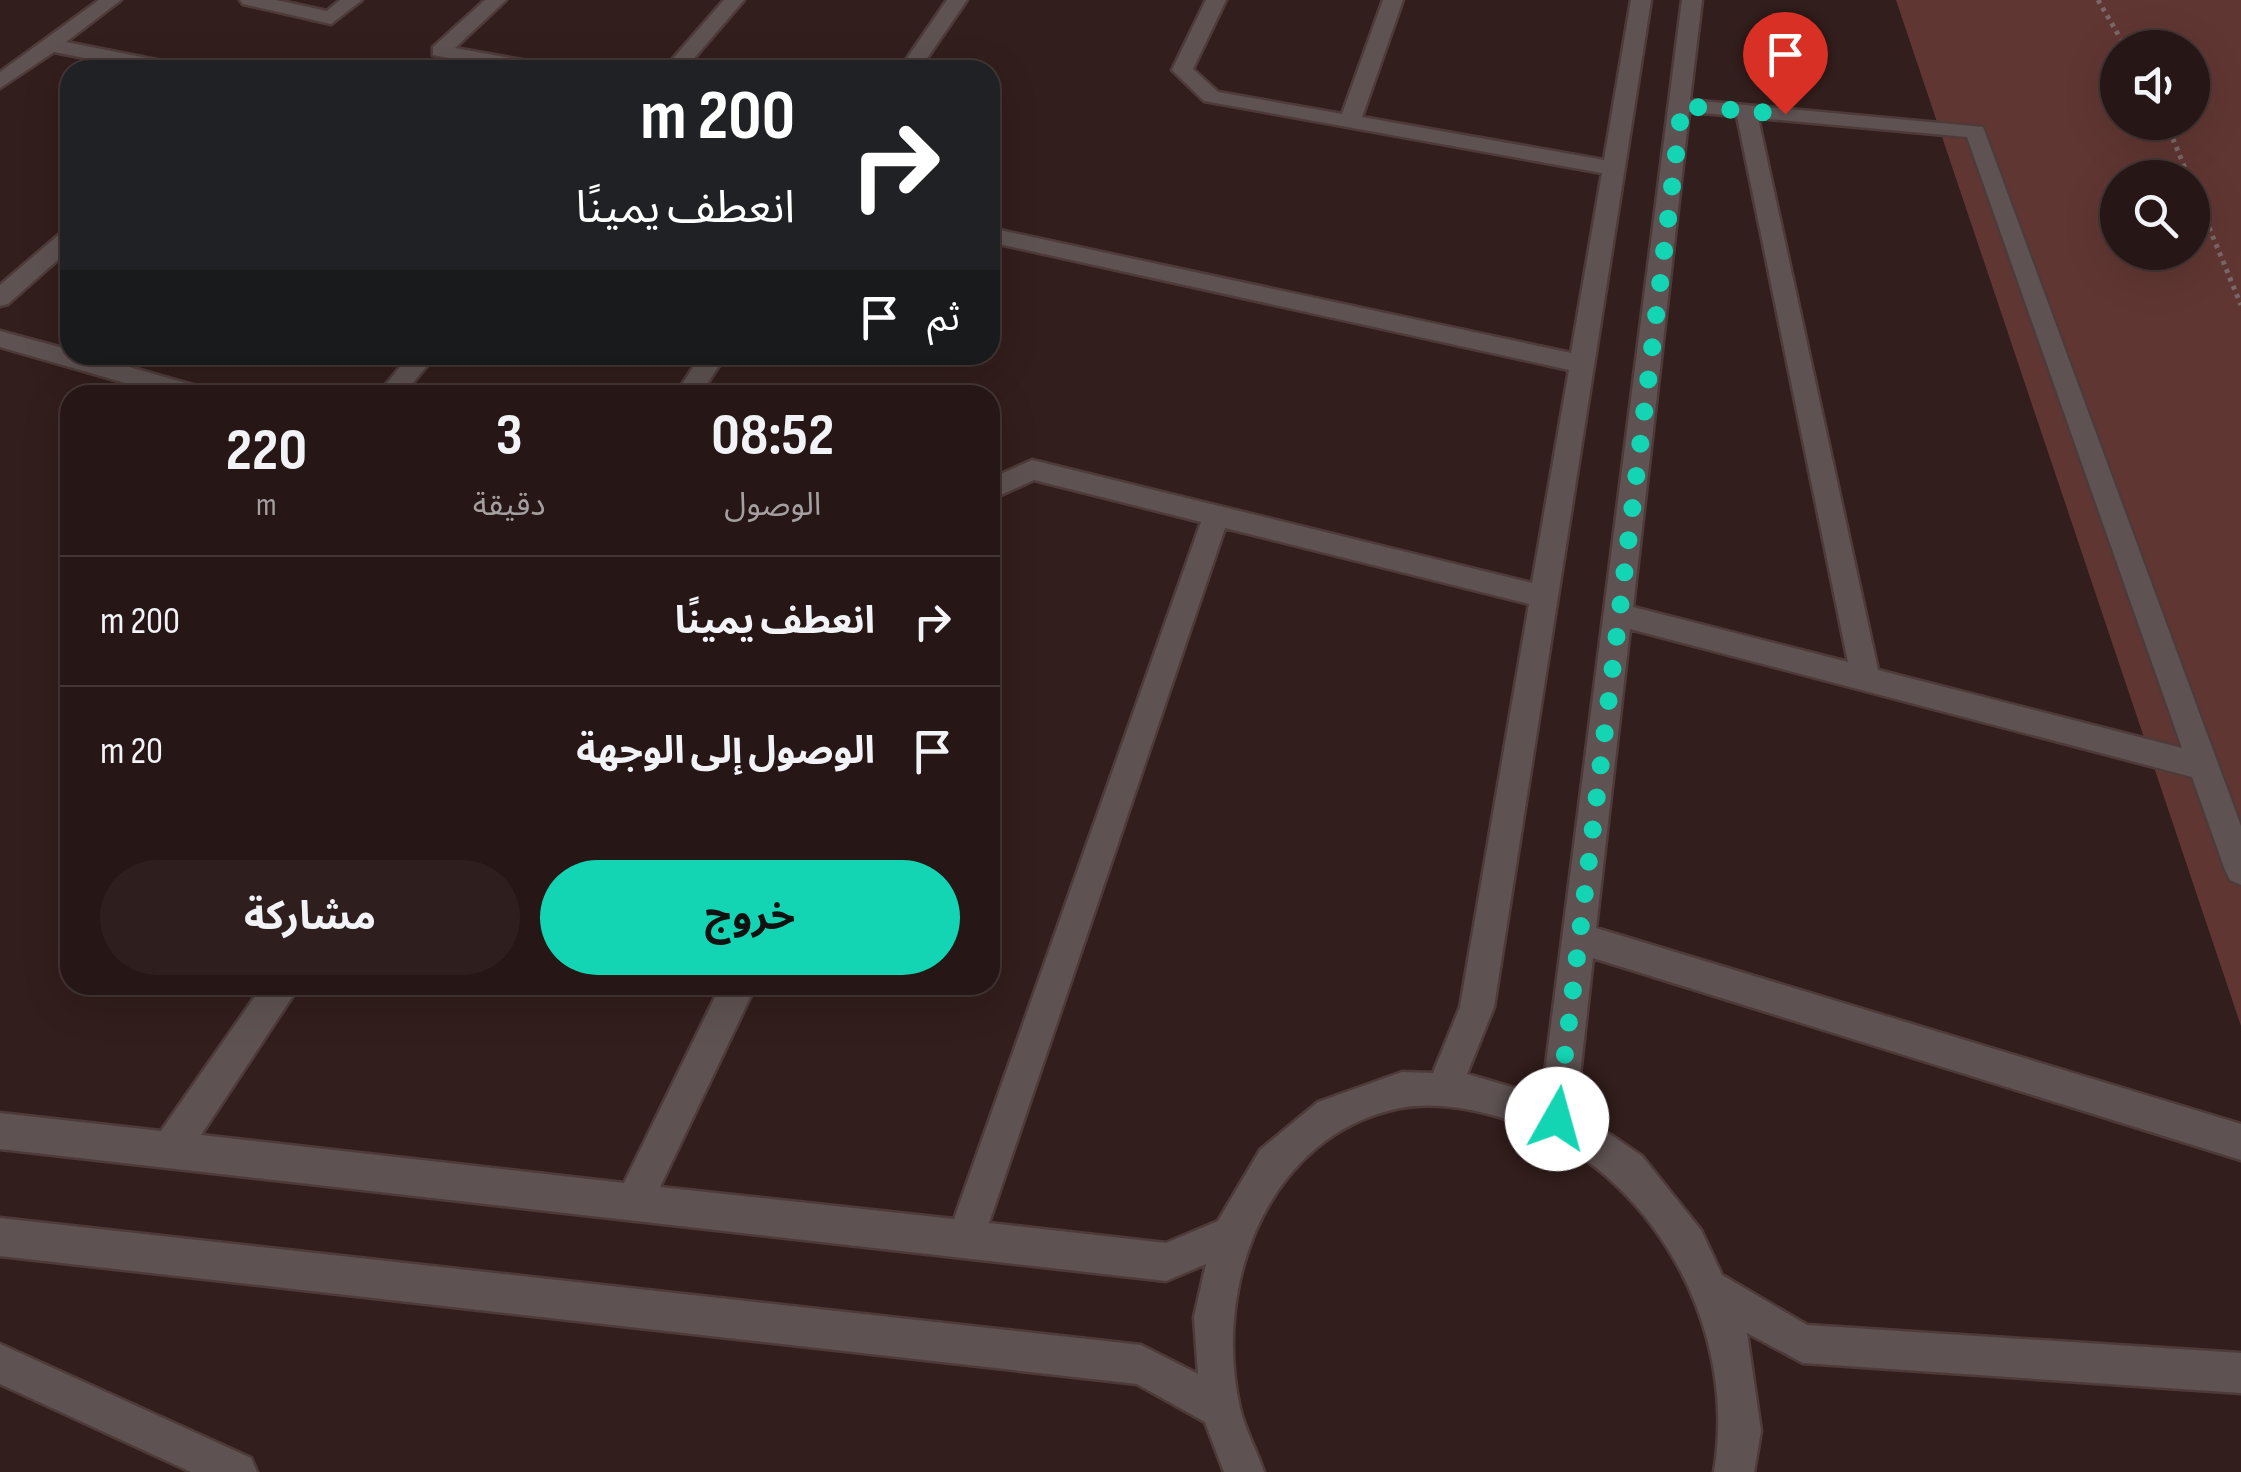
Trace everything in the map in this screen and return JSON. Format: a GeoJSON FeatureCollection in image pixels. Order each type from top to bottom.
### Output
{"type":"FeatureCollection","features":[{"type":"Feature","properties":{"kind":"street"},"geometry":{"type":"LineString","coordinates":[[0,82],[111,0]]}},
{"type":"Feature","properties":{"kind":"street"},"geometry":{"type":"LineString","coordinates":[[250,0],[330,18],[352,0]]}},
{"type":"Feature","properties":{"kind":"street"},"geometry":{"type":"LineString","coordinates":[[489,60],[440,51],[496,0]]}},
{"type":"Feature","properties":{"kind":"street"},"geometry":{"type":"LineString","coordinates":[[682,60],[734,0]]}},
{"type":"Feature","properties":{"kind":"street"},"geometry":{"type":"LineString","coordinates":[[916,60],[957,0]]}},
{"type":"Feature","properties":{"kind":"street"},"geometry":{"type":"LineString","coordinates":[[1216,0],[1182,70],[1211,97],[1614,168]]}},
{"type":"Feature","properties":{"kind":"street"},"geometry":{"type":"LineString","coordinates":[[1350,122],[1394,0]]}},
{"type":"Feature","properties":{"kind":"street"},"geometry":{"type":"LineString","coordinates":[[1443,1091],[1477,1008],[1641,0]]}},
{"type":"Feature","properties":{"kind":"street"},"geometry":{"type":"LineString","coordinates":[[1557,1119],[1692,0]]}},
{"type":"Feature","properties":{"kind":"street"},"geometry":{"type":"LineString","coordinates":[[50,45],[126,60]]}},
{"type":"Feature","properties":{"kind":"street"},"geometry":{"type":"LineString","coordinates":[[1682,106],[1976,131],[2241,870]]}},
{"type":"Feature","properties":{"kind":"street"},"geometry":{"type":"LineString","coordinates":[[1746,111],[1866,680]]}},
{"type":"Feature","properties":{"kind":"street"},"geometry":{"type":"LineString","coordinates":[[1000,237],[1582,364]]}},
{"type":"Feature","properties":{"kind":"street"},"geometry":{"type":"LineString","coordinates":[[0,298],[60,246]]}},
{"type":"Feature","properties":{"kind":"street"},"geometry":{"type":"LineString","coordinates":[[0,339],[60,351]]}},
{"type":"Feature","properties":{"kind":"street"},"geometry":{"type":"LineString","coordinates":[[126,365],[174,385]]}},
{"type":"Feature","properties":{"kind":"street"},"geometry":{"type":"LineString","coordinates":[[398,385],[415,365]]}},
{"type":"Feature","properties":{"kind":"street"},"geometry":{"type":"LineString","coordinates":[[1000,485],[1032,470],[1544,597]]}},
{"type":"Feature","properties":{"kind":"street"},"geometry":{"type":"LineString","coordinates":[[965,1240],[1216,516]]}},
{"type":"Feature","properties":{"kind":"street"},"geometry":{"type":"LineString","coordinates":[[1619,616],[2204,767]]}},
{"type":"Feature","properties":{"kind":"street"},"geometry":{"type":"LineString","coordinates":[[1579,938],[2241,1142]]}},
{"type":"Feature","properties":{"kind":"street"},"geometry":{"type":"LineString","coordinates":[[169,1150],[275,995]]}},
{"type":"Feature","properties":{"kind":"street"},"geometry":{"type":"LineString","coordinates":[[633,1202],[734,995]]}},
{"type":"Feature","properties":{"kind":"street"},"geometry":{"type":"LineString","coordinates":[[1244,1472],[1220,1408],[1213,1316],[1231,1234],[1273,1164],[1332,1114],[1402,1090],[1479,1092],[1557,1119],[1629,1169],[1688,1243],[1728,1333],[1741,1430],[1734,1472]]}},
{"type":"Feature","properties":{"kind":"street"},"geometry":{"type":"LineString","coordinates":[[0,1132],[1166,1262],[1231,1234]]}},
{"type":"Feature","properties":{"kind":"street"},"geometry":{"type":"LineString","coordinates":[[0,1237],[1141,1365],[1220,1408]]}},
{"type":"Feature","properties":{"kind":"street"},"geometry":{"type":"LineString","coordinates":[[1709,1289],[1803,1344],[2241,1373]]}},
{"type":"Feature","properties":{"kind":"street"},"geometry":{"type":"LineString","coordinates":[[0,1364],[236,1472]]}},
{"type":"Feature","properties":{"kind":"path"},"geometry":{"type":"LineString","coordinates":[[2098,0],[2116,30]]}},
{"type":"Feature","properties":{"kind":"path"},"geometry":{"type":"LineString","coordinates":[[2210,230],[2241,305]]}},
{"type":"Feature","properties":{"kind":"shaded area"},"geometry":{"type":"Polygon","coordinates":[[[1896,0],[2241,0],[2241,1026],[1896,0]]]}},
{"type":"Feature","properties":{"kind":"route"},"geometry":{"type":"LineString","coordinates":[[1557,1119],[1682,106],[1785,114]]}}]}
